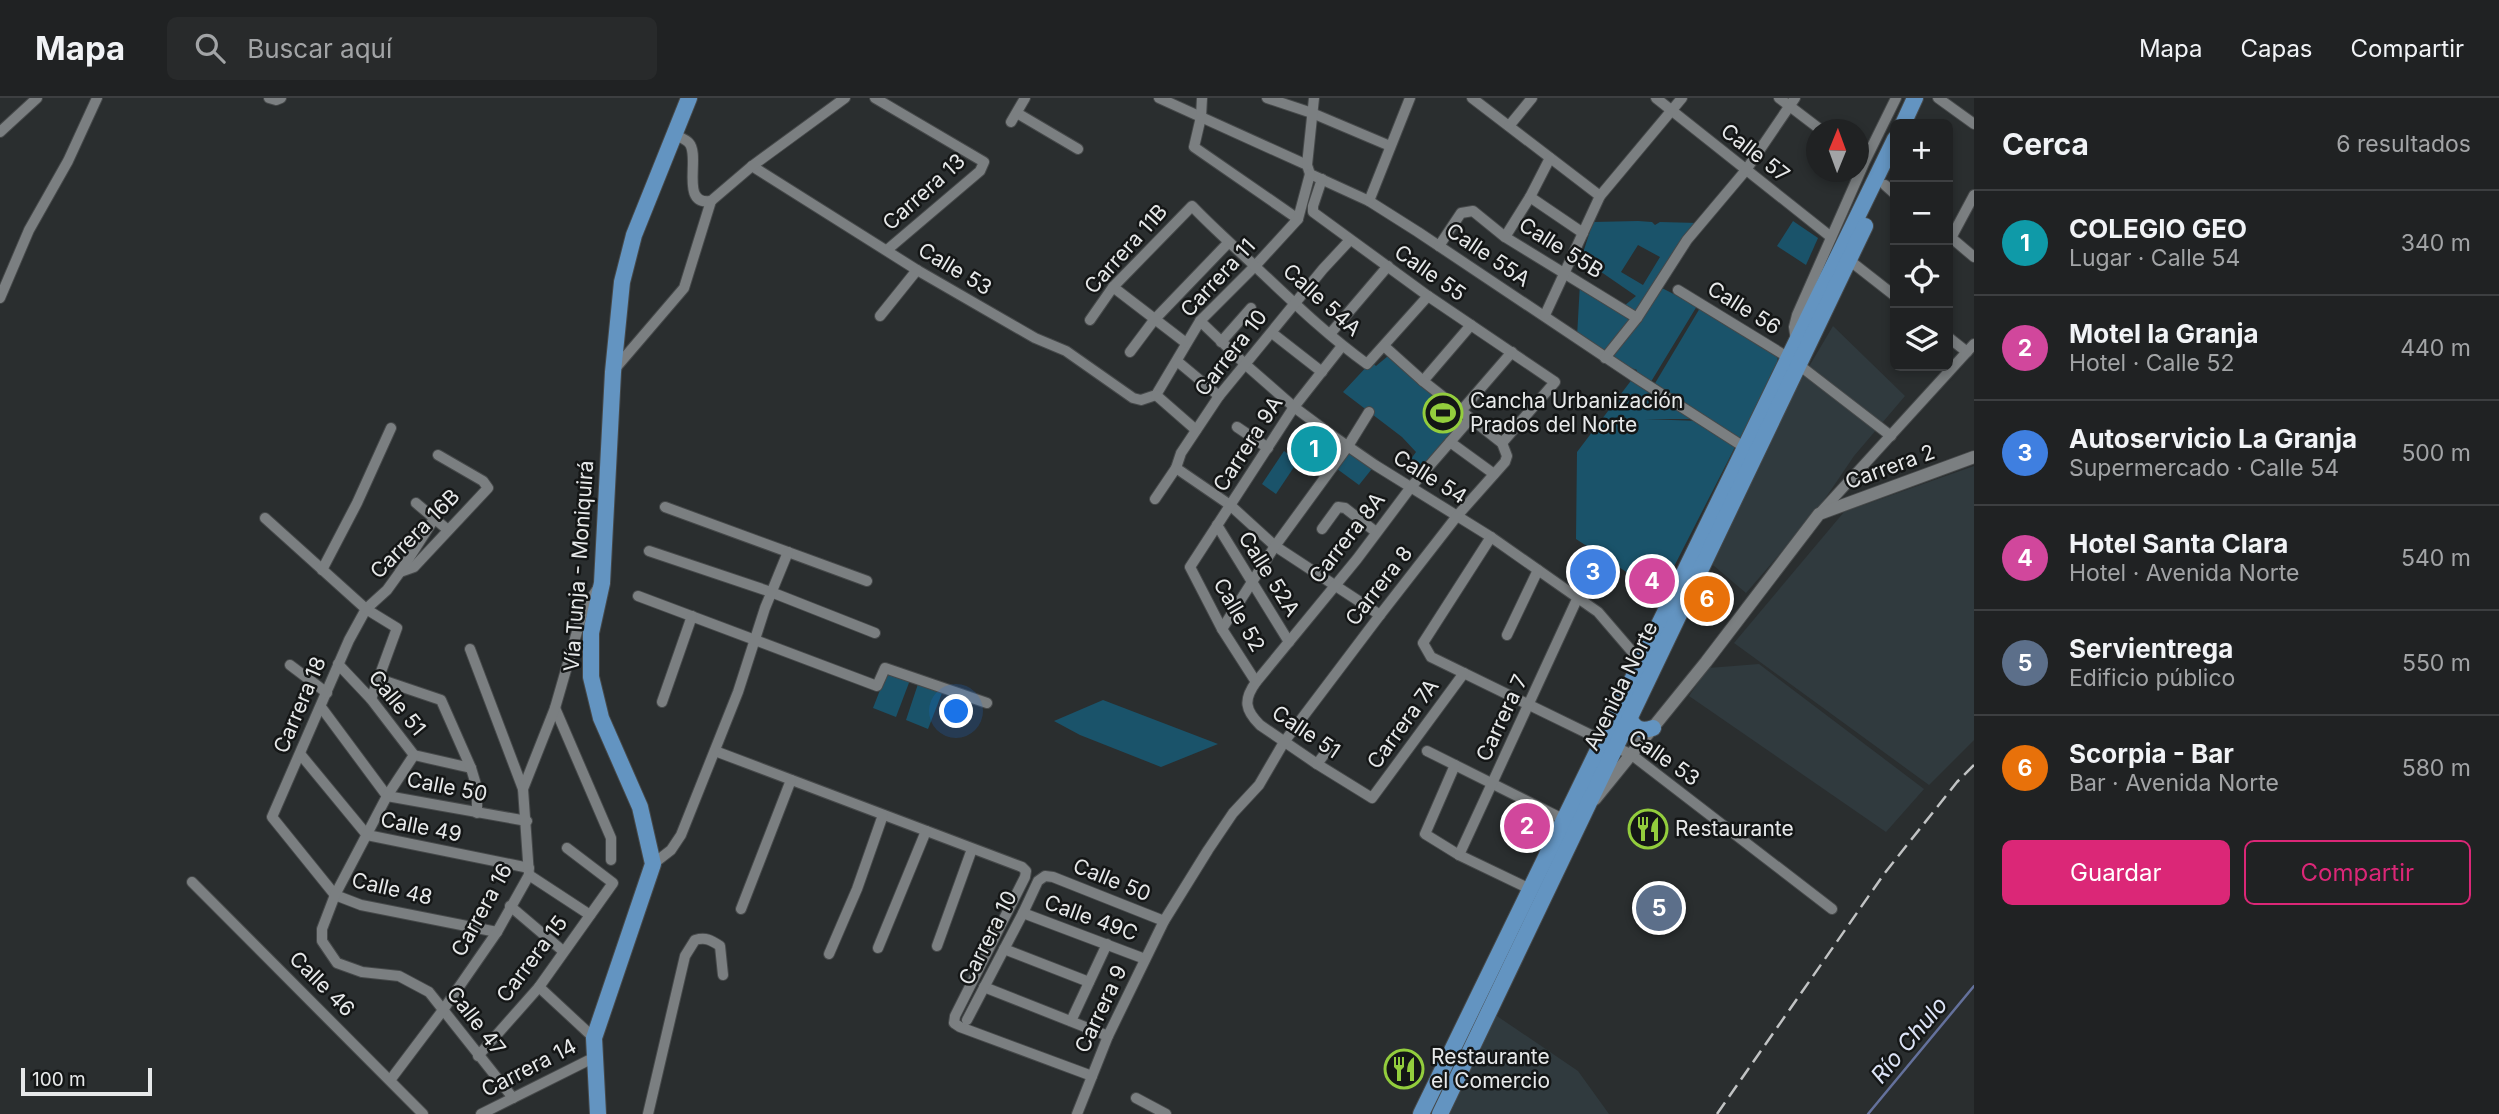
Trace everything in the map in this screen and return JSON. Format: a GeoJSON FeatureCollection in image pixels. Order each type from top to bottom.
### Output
{"type":"FeatureCollection","features":[{"type":"Feature","properties":{"kind":"main road","name":"Vía Tunja - Moniquirá"},"geometry":{"type":"LineString","coordinates":[[653,864],[640,807],[601,718],[590,677],[591,634],[602,583],[613,372],[622,282],[634,234],[689,98]]}},
{"type":"Feature","properties":{"kind":"main road"},"geometry":{"type":"LineString","coordinates":[[1905,119],[1915,98]]}},
{"type":"Feature","properties":{"kind":"main road"},"geometry":{"type":"LineString","coordinates":[[1916,119],[1926,98]]}},
{"type":"Feature","properties":{"kind":"main road","name":"Avenida Norte"},"geometry":{"type":"LineString","coordinates":[[1421,1114],[1565,820],[1608,743],[1629,717],[1890,150]]}},
{"type":"Feature","properties":{"kind":"main road","name":"Avenida Norte"},"geometry":{"type":"LineString","coordinates":[[1440,1114],[1543,902],[1582,815],[1642,662],[1744,447],[1890,190]]}},
{"type":"Feature","properties":{"kind":"main road"},"geometry":{"type":"LineString","coordinates":[[1629,717],[1638,729],[1646,731],[1653,728]]}},
{"type":"Feature","properties":{"kind":"main road"},"geometry":{"type":"LineString","coordinates":[[598,1114],[594,1038],[653,864]]}},
{"type":"Feature","properties":{"kind":"street"},"geometry":{"type":"LineString","coordinates":[[0,132],[37,98]]}},
{"type":"Feature","properties":{"kind":"street"},"geometry":{"type":"LineString","coordinates":[[0,299],[29,230],[68,161],[97,98]]}},
{"type":"Feature","properties":{"kind":"street"},"geometry":{"type":"LineString","coordinates":[[269,98],[281,98]]}},
{"type":"Feature","properties":{"kind":"street"},"geometry":{"type":"LineString","coordinates":[[674,134],[690,143],[693,152],[692,188],[698,198],[704,202],[710,201],[752,166],[845,98]]}},
{"type":"Feature","properties":{"kind":"street","name":"Carrera 13"},"geometry":{"type":"LineString","coordinates":[[875,98],[984,162],[980,171],[887,250]]}},
{"type":"Feature","properties":{"kind":"street"},"geometry":{"type":"LineString","coordinates":[[1026,98],[1014,118],[1079,149]]}},
{"type":"Feature","properties":{"kind":"street"},"geometry":{"type":"LineString","coordinates":[[1159,98],[1201,117]]}},
{"type":"Feature","properties":{"kind":"street"},"geometry":{"type":"LineString","coordinates":[[1202,98],[1194,147],[1298,219]]}},
{"type":"Feature","properties":{"kind":"street"},"geometry":{"type":"LineString","coordinates":[[1267,98],[1312,113],[1390,146]]}},
{"type":"Feature","properties":{"kind":"street","name":"Carrera 11"},"geometry":{"type":"LineString","coordinates":[[1156,395],[1200,321],[1298,219],[1309,169],[1314,98]]}},
{"type":"Feature","properties":{"kind":"street"},"geometry":{"type":"LineString","coordinates":[[1369,201],[1410,98]]}},
{"type":"Feature","properties":{"kind":"street"},"geometry":{"type":"LineString","coordinates":[[1472,98],[1600,196]]}},
{"type":"Feature","properties":{"kind":"street"},"geometry":{"type":"LineString","coordinates":[[1509,127],[1532,98]]}},
{"type":"Feature","properties":{"kind":"street","name":"Calle 57"},"geometry":{"type":"LineString","coordinates":[[1657,98],[1831,237]]}},
{"type":"Feature","properties":{"kind":"street"},"geometry":{"type":"LineString","coordinates":[[1545,316],[1600,196],[1682,98]]}},
{"type":"Feature","properties":{"kind":"street","name":"Avenida Norte"},"geometry":{"type":"LineString","coordinates":[[1869,146],[1896,98]]}},
{"type":"Feature","properties":{"kind":"street"},"geometry":{"type":"LineString","coordinates":[[1938,98],[1974,124]]}},
{"type":"Feature","properties":{"kind":"street"},"geometry":{"type":"LineString","coordinates":[[1605,358],[1637,318],[1687,240],[1746,170],[1787,101],[1808,119]]}},
{"type":"Feature","properties":{"kind":"street","name":"Calle 55A"},"geometry":{"type":"LineString","coordinates":[[1201,117],[1369,201],[1744,447]]}},
{"type":"Feature","properties":{"kind":"street"},"geometry":{"type":"LineString","coordinates":[[1505,237],[1550,158]]}},
{"type":"Feature","properties":{"kind":"street","name":"Calle 53"},"geometry":{"type":"LineString","coordinates":[[752,166],[917,270],[1035,338],[1056,345],[1128,394],[1141,400],[1156,395]]}},
{"type":"Feature","properties":{"kind":"street","name":"Calle 55"},"geometry":{"type":"LineString","coordinates":[[1322,179],[1313,212],[1427,296],[1555,382],[1502,443]]}},
{"type":"Feature","properties":{"kind":"street","name":"Avenida Norte"},"geometry":{"type":"LineString","coordinates":[[1795,355],[1794,327],[1797,315],[1853,182]]}},
{"type":"Feature","properties":{"kind":"street"},"geometry":{"type":"LineString","coordinates":[[1953,230],[1974,195]]}},
{"type":"Feature","properties":{"kind":"street"},"geometry":{"type":"LineString","coordinates":[[1530,197],[1583,233]]}},
{"type":"Feature","properties":{"kind":"street"},"geometry":{"type":"LineString","coordinates":[[613,372],[684,289],[710,201]]}},
{"type":"Feature","properties":{"kind":"street","name":"Calle 54A"},"geometry":{"type":"LineString","coordinates":[[1192,206],[1228,243],[1342,346],[1367,364],[1384,346],[1423,381],[1502,443]]}},
{"type":"Feature","properties":{"kind":"street","name":"Carrera 11B"},"geometry":{"type":"LineString","coordinates":[[1090,320],[1114,287],[1192,206]]}},
{"type":"Feature","properties":{"kind":"street","name":"Calle 55B"},"geometry":{"type":"LineString","coordinates":[[1439,246],[1461,213],[1472,211],[1505,237],[1637,318]]}},
{"type":"Feature","properties":{"kind":"street","name":"Carrera 10"},"geometry":{"type":"LineString","coordinates":[[1155,499],[1176,468],[1178,457],[1219,396],[1294,303],[1350,240]]}},
{"type":"Feature","properties":{"kind":"street"},"geometry":{"type":"LineString","coordinates":[[1953,240],[1974,257]]}},
{"type":"Feature","properties":{"kind":"street"},"geometry":{"type":"LineString","coordinates":[[1130,352],[1154,320],[1228,243]]}},
{"type":"Feature","properties":{"kind":"street"},"geometry":{"type":"LineString","coordinates":[[1849,260],[1890,292]]}},
{"type":"Feature","properties":{"kind":"street"},"geometry":{"type":"LineString","coordinates":[[1330,334],[1388,266]]}},
{"type":"Feature","properties":{"kind":"street"},"geometry":{"type":"LineString","coordinates":[[880,316],[917,270]]}},
{"type":"Feature","properties":{"kind":"street"},"geometry":{"type":"LineString","coordinates":[[1114,287],[1186,343]]}},
{"type":"Feature","properties":{"kind":"street","name":"Calle 56"},"geometry":{"type":"LineString","coordinates":[[1678,290],[1795,355],[1891,436]]}},
{"type":"Feature","properties":{"kind":"street"},"geometry":{"type":"LineString","coordinates":[[1384,346],[1427,296]]}},
{"type":"Feature","properties":{"kind":"street"},"geometry":{"type":"LineString","coordinates":[[1221,342],[1251,308]]}},
{"type":"Feature","properties":{"kind":"street","name":"Calle 54"},"geometry":{"type":"LineString","coordinates":[[1200,321],[1294,407],[1348,446],[1491,537],[1598,612],[1642,662]]}},
{"type":"Feature","properties":{"kind":"street"},"geometry":{"type":"LineString","coordinates":[[1423,381],[1471,325]]}},
{"type":"Feature","properties":{"kind":"street"},"geometry":{"type":"LineString","coordinates":[[1272,333],[1322,372]]}},
{"type":"Feature","properties":{"kind":"street"},"geometry":{"type":"LineString","coordinates":[[1582,815],[1632,755],[1819,514],[1971,348],[1953,339]]}},
{"type":"Feature","properties":{"kind":"street","name":"Carrera 9A"},"geometry":{"type":"LineString","coordinates":[[1190,567],[1294,407],[1342,346]]}},
{"type":"Feature","properties":{"kind":"street","name":"Carrera 8A"},"geometry":{"type":"LineString","coordinates":[[1256,682],[1450,442],[1465,415],[1513,352]]}},
{"type":"Feature","properties":{"kind":"street"},"geometry":{"type":"LineString","coordinates":[[1177,361],[1219,396]]}},
{"type":"Feature","properties":{"kind":"street"},"geometry":{"type":"LineString","coordinates":[[1156,395],[1196,430]]}},
{"type":"Feature","properties":{"kind":"street"},"geometry":{"type":"LineString","coordinates":[[1222,629],[1275,546],[1348,446],[1369,412]]}},
{"type":"Feature","properties":{"kind":"street"},"geometry":{"type":"LineString","coordinates":[[1237,427],[1268,448]]}},
{"type":"Feature","properties":{"kind":"street"},"geometry":{"type":"LineString","coordinates":[[322,570],[357,503],[391,428]]}},
{"type":"Feature","properties":{"kind":"street"},"geometry":{"type":"LineString","coordinates":[[1450,442],[1494,474]]}},
{"type":"Feature","properties":{"kind":"street","name":"Carrera 8"},"geometry":{"type":"LineString","coordinates":[[1164,921],[1233,813],[1259,785],[1284,742],[1457,516],[1506,462],[1507,456],[1502,443]]}},
{"type":"Feature","properties":{"kind":"street","name":"Carrera 16B"},"geometry":{"type":"LineString","coordinates":[[366,609],[387,590],[400,572],[414,567],[487,489],[486,484],[438,455]]}},
{"type":"Feature","properties":{"kind":"street","name":"Carrera 2"},"geometry":{"type":"LineString","coordinates":[[1819,514],[1974,457]]}},
{"type":"Feature","properties":{"kind":"street"},"geometry":{"type":"LineString","coordinates":[[1176,468],[1230,505],[1275,546],[1380,615]]}},
{"type":"Feature","properties":{"kind":"street"},"geometry":{"type":"LineString","coordinates":[[416,503],[448,530]]}},
{"type":"Feature","properties":{"kind":"street"},"geometry":{"type":"LineString","coordinates":[[666,507],[867,581]]}},
{"type":"Feature","properties":{"kind":"street"},"geometry":{"type":"LineString","coordinates":[[1322,529],[1338,507],[1345,508],[1376,532]]}},
{"type":"Feature","properties":{"kind":"street"},"geometry":{"type":"LineString","coordinates":[[265,518],[366,609],[397,628],[371,699]]}},
{"type":"Feature","properties":{"kind":"street"},"geometry":{"type":"LineString","coordinates":[[400,572],[433,519]]}},
{"type":"Feature","properties":{"kind":"street","name":"Calle 52A"},"geometry":{"type":"LineString","coordinates":[[1217,526],[1289,642]]}},
{"type":"Feature","properties":{"kind":"street","name":"Calle 53"},"geometry":{"type":"LineString","coordinates":[[1491,537],[1423,643],[1431,657],[1632,755],[1832,909]]}},
{"type":"Feature","properties":{"kind":"street"},"geometry":{"type":"LineString","coordinates":[[649,551],[771,592],[875,634]]}},
{"type":"Feature","properties":{"kind":"street"},"geometry":{"type":"LineString","coordinates":[[653,864],[677,844],[715,751],[771,592],[788,552]]}},
{"type":"Feature","properties":{"kind":"street","name":"Calle 52"},"geometry":{"type":"LineString","coordinates":[[1190,567],[1222,629],[1256,682]]}},
{"type":"Feature","properties":{"kind":"street"},"geometry":{"type":"LineString","coordinates":[[1507,635],[1538,570]]}},
{"type":"Feature","properties":{"kind":"street","name":"Carrera 16"},"geometry":{"type":"LineString","coordinates":[[391,1079],[497,932],[529,871],[523,789],[555,708],[583,611],[602,583]]}},
{"type":"Feature","properties":{"kind":"street"},"geometry":{"type":"LineString","coordinates":[[638,596],[877,686],[885,668],[987,703]]}},
{"type":"Feature","properties":{"kind":"street","name":"Carrera 7"},"geometry":{"type":"LineString","coordinates":[[1459,855],[1578,597]]}},
{"type":"Feature","properties":{"kind":"street","name":"Carrera 18"},"geometry":{"type":"LineString","coordinates":[[272,817],[338,664],[366,609]]}},
{"type":"Feature","properties":{"kind":"street"},"geometry":{"type":"LineString","coordinates":[[662,702],[692,616]]}},
{"type":"Feature","properties":{"kind":"street"},"geometry":{"type":"LineString","coordinates":[[470,649],[523,789]]}},
{"type":"Feature","properties":{"kind":"street","name":"Calle 51"},"geometry":{"type":"LineString","coordinates":[[338,664],[371,699],[414,755],[471,768]]}},
{"type":"Feature","properties":{"kind":"street"},"geometry":{"type":"LineString","coordinates":[[290,665],[327,693]]}},
{"type":"Feature","properties":{"kind":"street","name":"Carrera 7A"},"geometry":{"type":"LineString","coordinates":[[1372,798],[1464,673]]}},
{"type":"Feature","properties":{"kind":"street"},"geometry":{"type":"LineString","coordinates":[[379,679],[441,700],[471,768],[477,788],[477,813]]}},
{"type":"Feature","properties":{"kind":"street","name":"Calle 51"},"geometry":{"type":"LineString","coordinates":[[1256,682],[1248,693],[1247,705],[1252,718],[1284,742],[1372,798]]}},
{"type":"Feature","properties":{"kind":"street","name":"Calle 50"},"geometry":{"type":"LineString","coordinates":[[321,707],[387,796],[527,821]]}},
{"type":"Feature","properties":{"kind":"street"},"geometry":{"type":"LineString","coordinates":[[555,708],[611,838],[611,860]]}},
{"type":"Feature","properties":{"kind":"street"},"geometry":{"type":"LineString","coordinates":[[1317,764],[1332,744]]}},
{"type":"Feature","properties":{"kind":"street"},"geometry":{"type":"LineString","coordinates":[[715,751],[1022,867],[1026,871],[1026,877],[955,1016],[954,1023],[1092,1076]]}},
{"type":"Feature","properties":{"kind":"street"},"geometry":{"type":"LineString","coordinates":[[1427,751],[1565,820]]}},
{"type":"Feature","properties":{"kind":"street","name":"Calle 49"},"geometry":{"type":"LineString","coordinates":[[301,755],[367,835],[529,871],[590,915]]}},
{"type":"Feature","properties":{"kind":"street"},"geometry":{"type":"LineString","coordinates":[[335,895],[387,796],[414,755]]}},
{"type":"Feature","properties":{"kind":"street"},"geometry":{"type":"LineString","coordinates":[[1455,765],[1424,834],[1459,855],[1530,889]]}},
{"type":"Feature","properties":{"kind":"street"},"geometry":{"type":"LineString","coordinates":[[741,909],[791,780]]}},
{"type":"Feature","properties":{"kind":"street"},"geometry":{"type":"LineString","coordinates":[[829,954],[858,889],[883,815]]}},
{"type":"Feature","properties":{"kind":"street","name":"Calle 48"},"geometry":{"type":"LineString","coordinates":[[272,817],[335,895],[361,905],[497,932]]}},
{"type":"Feature","properties":{"kind":"street"},"geometry":{"type":"LineString","coordinates":[[878,948],[926,831]]}},
{"type":"Feature","properties":{"kind":"street","name":"Carrera 15"},"geometry":{"type":"LineString","coordinates":[[478,1056],[539,987],[612,883],[567,848]]}},
{"type":"Feature","properties":{"kind":"street"},"geometry":{"type":"LineString","coordinates":[[937,946],[972,849]]}},
{"type":"Feature","properties":{"kind":"street","name":"Carrera 10"},"geometry":{"type":"LineString","coordinates":[[967,1020],[1038,881],[1045,876]]}},
{"type":"Feature","properties":{"kind":"street","name":"Calle 50"},"geometry":{"type":"LineString","coordinates":[[1045,876],[1164,921]]}},
{"type":"Feature","properties":{"kind":"street","name":"Calle 46"},"geometry":{"type":"LineString","coordinates":[[192,882],[423,1114]]}},
{"type":"Feature","properties":{"kind":"street","name":"Calle 47"},"geometry":{"type":"LineString","coordinates":[[335,895],[321,929],[325,948],[337,963],[362,972],[400,976],[429,992],[513,1098]]}},
{"type":"Feature","properties":{"kind":"street"},"geometry":{"type":"LineString","coordinates":[[510,906],[563,951]]}},
{"type":"Feature","properties":{"kind":"street","name":"Calle 49C"},"geometry":{"type":"LineString","coordinates":[[1023,913],[1145,959]]}},
{"type":"Feature","properties":{"kind":"street","name":"Carrera 9"},"geometry":{"type":"LineString","coordinates":[[1077,1114],[1108,1036],[1164,921]]}},
{"type":"Feature","properties":{"kind":"street"},"geometry":{"type":"LineString","coordinates":[[648,1114],[685,956],[695,940],[711,940],[720,946],[723,975]]}},
{"type":"Feature","properties":{"kind":"street"},"geometry":{"type":"LineString","coordinates":[[1071,1021],[1107,944]]}},
{"type":"Feature","properties":{"kind":"street"},"geometry":{"type":"LineString","coordinates":[[1004,949],[1089,982]]}},
{"type":"Feature","properties":{"kind":"street"},"geometry":{"type":"LineString","coordinates":[[985,986],[1108,1036]]}},
{"type":"Feature","properties":{"kind":"street"},"geometry":{"type":"LineString","coordinates":[[539,987],[594,1038]]}},
{"type":"Feature","properties":{"kind":"street","name":"Carrera 14"},"geometry":{"type":"LineString","coordinates":[[481,1114],[497,1111],[513,1098],[595,1057]]}},
{"type":"Feature","properties":{"kind":"street"},"geometry":{"type":"LineString","coordinates":[[1136,1098],[1166,1114]]}},
{"type":"Feature","properties":{"kind":"shaded area"},"geometry":{"type":"Polygon","coordinates":[[[1638,221],[1652,222],[1655,225],[1660,222],[1698,223],[1660,287],[1697,306],[1649,385],[1634,376],[1637,370],[1612,361],[1577,337],[1580,283],[1624,306],[1636,296],[1591,265],[1592,259],[1581,259],[1593,222],[1638,221]],[[1638,245],[1621,272],[1643,285],[1660,257],[1638,245]]]}},
{"type":"Feature","properties":{"kind":"shaded area"},"geometry":{"type":"Polygon","coordinates":[[[1793,221],[1818,238],[1806,265],[1777,246],[1793,221]]]}},
{"type":"Feature","properties":{"kind":"shaded area"},"geometry":{"type":"Polygon","coordinates":[[[1700,308],[1778,352],[1777,367],[1741,442],[1654,385],[1700,308]]]}},
{"type":"Feature","properties":{"kind":"shaded area"},"geometry":{"type":"Polygon","coordinates":[[[1833,326],[1905,396],[1854,456],[1816,512],[1746,593],[1707,560],[1772,429],[1833,326]]]}},
{"type":"Feature","properties":{"kind":"shaded area"},"geometry":{"type":"Polygon","coordinates":[[[1388,356],[1465,420],[1421,471],[1408,463],[1416,452],[1402,437],[1343,392],[1371,362],[1376,366],[1388,356]]]}},
{"type":"Feature","properties":{"kind":"shaded area"},"geometry":{"type":"Polygon","coordinates":[[[1633,378],[1693,419],[1645,419],[1699,421],[1736,445],[1660,594],[1576,539],[1577,452],[1633,378]]]}},
{"type":"Feature","properties":{"kind":"shaded area"},"geometry":{"type":"Polygon","coordinates":[[[1348,446],[1375,465],[1359,485],[1329,463],[1348,446]]]}},
{"type":"Feature","properties":{"kind":"shaded area"},"geometry":{"type":"Polygon","coordinates":[[[1284,451],[1298,461],[1276,494],[1262,484],[1284,451]]]}},
{"type":"Feature","properties":{"kind":"shaded area"},"geometry":{"type":"Polygon","coordinates":[[[1974,466],[1974,740],[1929,785],[1734,643],[1844,512],[1974,466]]]}},
{"type":"Feature","properties":{"kind":"shaded area"},"geometry":{"type":"Polygon","coordinates":[[[1759,664],[1924,789],[1886,832],[1689,696],[1708,668],[1759,664]]]}},
{"type":"Feature","properties":{"kind":"shaded area"},"geometry":{"type":"Polygon","coordinates":[[[887,672],[910,680],[896,717],[873,708],[887,672]]]}},
{"type":"Feature","properties":{"kind":"shaded area"},"geometry":{"type":"Polygon","coordinates":[[[918,684],[942,693],[928,729],[906,720],[918,684]]]}},
{"type":"Feature","properties":{"kind":"shaded area"},"geometry":{"type":"Polygon","coordinates":[[[1103,700],[1218,744],[1161,767],[1080,735],[1054,721],[1103,700]]]}},
{"type":"Feature","properties":{"kind":"shaded area"},"geometry":{"type":"Polygon","coordinates":[[[1494,1014],[1578,1071],[1609,1114],[1444,1114],[1494,1014]]]}},
{"type":"Feature","properties":{"kind":"waterway","name":"Río Chulo"},"geometry":{"type":"LineString","coordinates":[[1868,1114],[1974,986]]}},
{"type":"Feature","properties":{"kind":"railway"},"geometry":{"type":"LineString","coordinates":[[1717,1114],[1884,874],[1957,782],[1974,765]]}},
{"type":"Feature","properties":{"kind":"place","name":"Cancha Urbanización Prados del Norte"},"geometry":{"type":"Point","coordinates":[1443,413]}},
{"type":"Feature","properties":{"kind":"place","name":"COLEGIO GEO"},"geometry":{"type":"Point","coordinates":[1314,449]}},
{"type":"Feature","properties":{"kind":"place","name":"Autoservicio La Granja"},"geometry":{"type":"Point","coordinates":[1593,572]}},
{"type":"Feature","properties":{"kind":"place","name":"Hotel Santa Clara"},"geometry":{"type":"Point","coordinates":[1652,581]}},
{"type":"Feature","properties":{"kind":"place","name":"Scorpia - Bar"},"geometry":{"type":"Point","coordinates":[1707,599]}},
{"type":"Feature","properties":{"kind":"place","name":"Motel la Granja"},"geometry":{"type":"Point","coordinates":[1527,826]}},
{"type":"Feature","properties":{"kind":"place","name":"Restaurante"},"geometry":{"type":"Point","coordinates":[1648,829]}},
{"type":"Feature","properties":{"kind":"place","name":"Servientrega"},"geometry":{"type":"Point","coordinates":[1659,908]}},
{"type":"Feature","properties":{"kind":"place","name":"Restaurante el Comercio"},"geometry":{"type":"Point","coordinates":[1404,1069]}}]}
